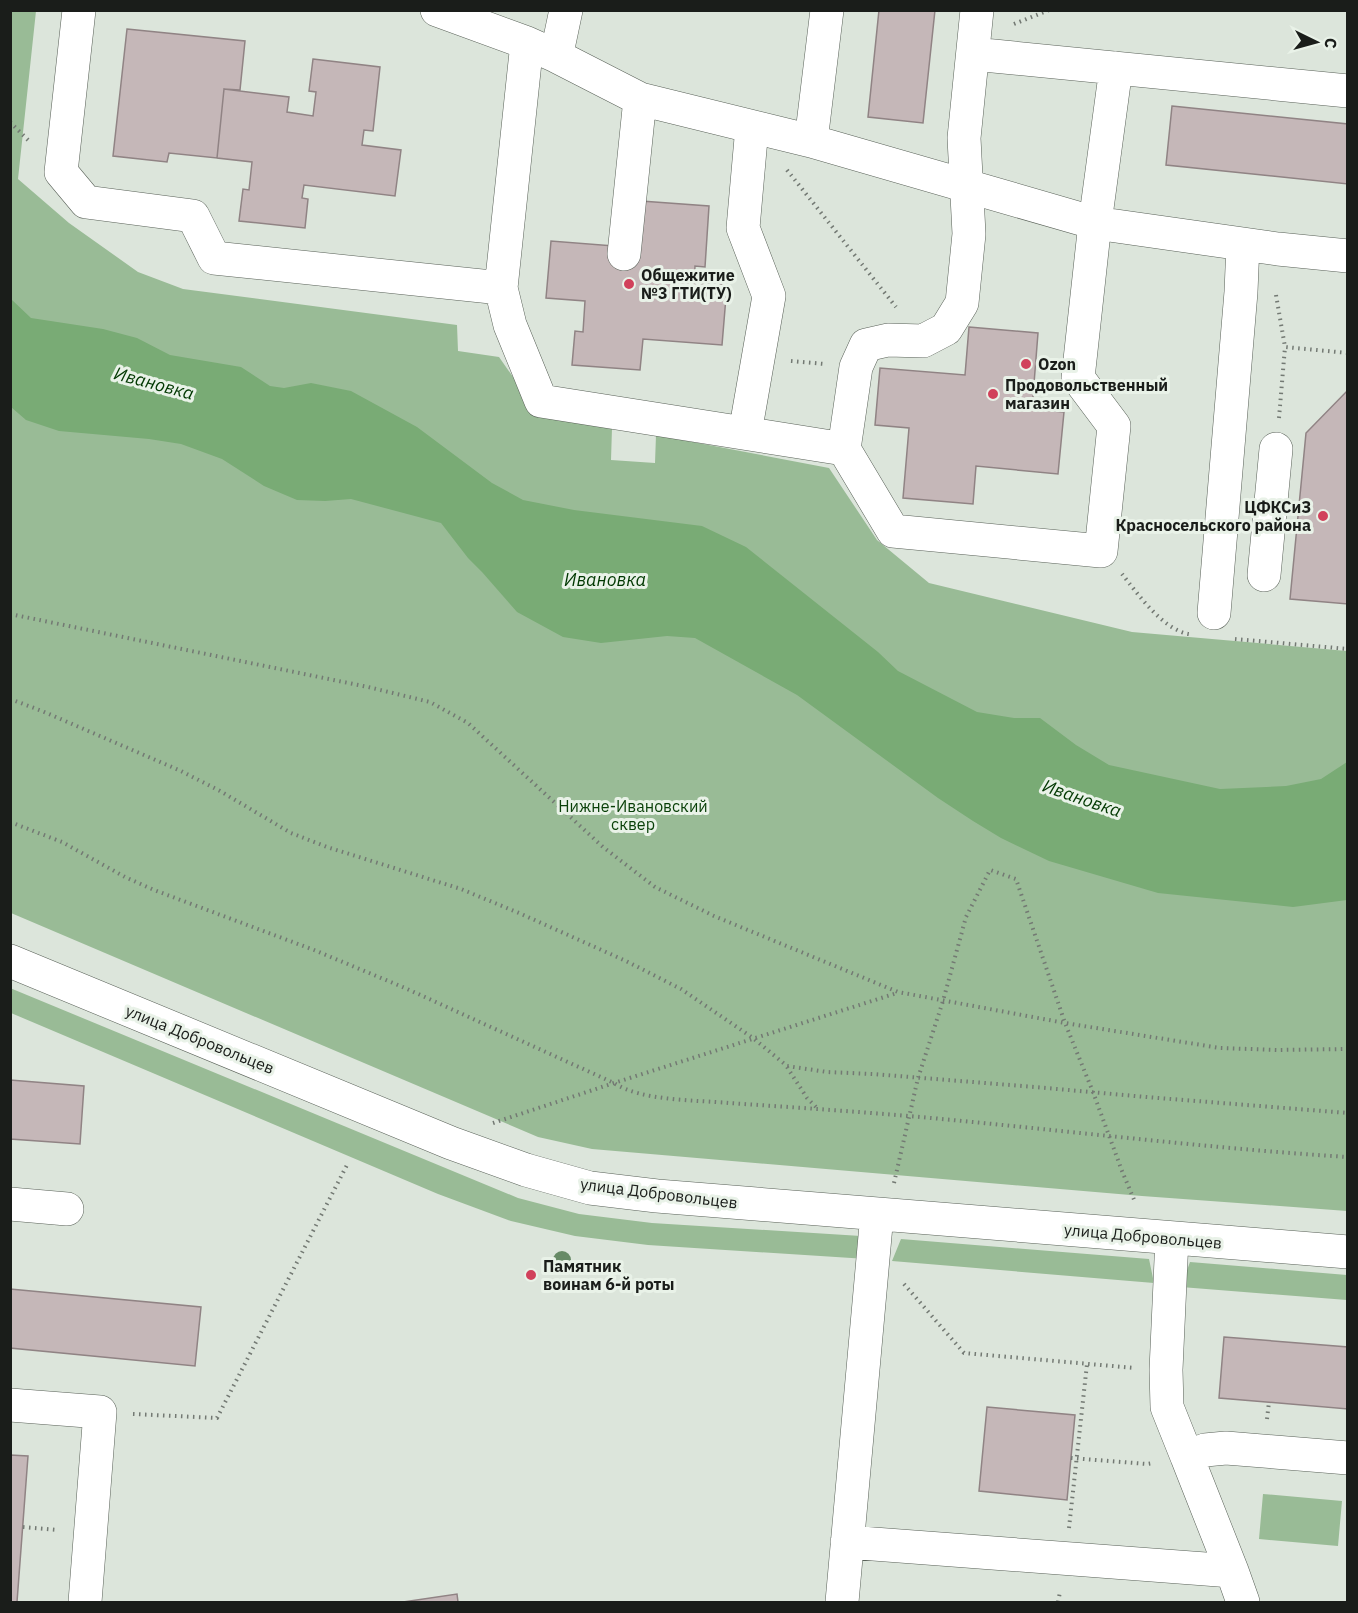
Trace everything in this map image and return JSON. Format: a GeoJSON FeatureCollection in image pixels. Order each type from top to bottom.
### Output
{"type":"FeatureCollection","features":[{"type":"Feature","properties":{"kind":"street"},"geometry":{"type":"LineString","coordinates":[[80,10],[61,172],[86,202],[194,216],[214,258],[501,288]]}},
{"type":"Feature","properties":{"kind":"street"},"geometry":{"type":"LineString","coordinates":[[437,10],[547,49],[640,99],[811,141],[1095,224],[1347,256]]}},
{"type":"Feature","properties":{"kind":"street"},"geometry":{"type":"LineString","coordinates":[[566,10],[547,49],[501,288],[510,326],[541,401],[844,449]]}},
{"type":"Feature","properties":{"kind":"street"},"geometry":{"type":"LineString","coordinates":[[811,141],[827,10]]}},
{"type":"Feature","properties":{"kind":"street"},"geometry":{"type":"LineString","coordinates":[[977,10],[964,138],[969,234],[962,303],[946,329],[923,341],[888,339],[866,345],[856,367],[844,449],[892,531],[1101,551],[1114,426],[1078,378],[1095,224],[1116,68]]}},
{"type":"Feature","properties":{"kind":"street"},"geometry":{"type":"LineString","coordinates":[[973,54],[1347,91]]}},
{"type":"Feature","properties":{"kind":"street"},"geometry":{"type":"LineString","coordinates":[[624,254],[640,99]]}},
{"type":"Feature","properties":{"kind":"street"},"geometry":{"type":"LineString","coordinates":[[744,434],[769,296],[743,228],[752,127]]}},
{"type":"Feature","properties":{"kind":"street"},"geometry":{"type":"LineString","coordinates":[[1214,613],[1243,244]]}},
{"type":"Feature","properties":{"kind":"street"},"geometry":{"type":"LineString","coordinates":[[1264,575],[1276,449]]}},
{"type":"Feature","properties":{"kind":"street","name":"улица Добровольцев"},"geometry":{"type":"LineString","coordinates":[[10,961],[451,1143],[526,1170],[590,1188],[657,1196],[1347,1252]]}},
{"type":"Feature","properties":{"kind":"street"},"geometry":{"type":"LineString","coordinates":[[10,1204],[67,1209]]}},
{"type":"Feature","properties":{"kind":"street"},"geometry":{"type":"LineString","coordinates":[[842,1602],[877,1214]]}},
{"type":"Feature","properties":{"kind":"street"},"geometry":{"type":"LineString","coordinates":[[1172,1238],[1166,1370],[1167,1407],[1243,1602]]}},
{"type":"Feature","properties":{"kind":"street"},"geometry":{"type":"LineString","coordinates":[[10,1405],[100,1412],[85,1602]]}},
{"type":"Feature","properties":{"kind":"street"},"geometry":{"type":"LineString","coordinates":[[1187,1457],[1205,1450],[1226,1448],[1347,1458]]}},
{"type":"Feature","properties":{"kind":"street"},"geometry":{"type":"LineString","coordinates":[[847,1542],[1232,1571]]}},
{"type":"Feature","properties":{"kind":"path"},"geometry":{"type":"LineString","coordinates":[[752,127],[923,341]]}},
{"type":"Feature","properties":{"kind":"path"},"geometry":{"type":"LineString","coordinates":[[1275,291],[1286,347],[1276,449]]}},
{"type":"Feature","properties":{"kind":"path"},"geometry":{"type":"LineString","coordinates":[[1286,347],[1347,353]]}},
{"type":"Feature","properties":{"kind":"path"},"geometry":{"type":"LineString","coordinates":[[758,358],[856,367]]}},
{"type":"Feature","properties":{"kind":"path"},"geometry":{"type":"LineString","coordinates":[[10,614],[368,687],[430,702],[468,723],[603,847],[655,887],[714,916],[897,992],[1065,1023],[1220,1048],[1347,1049]]}},
{"type":"Feature","properties":{"kind":"path"},"geometry":{"type":"LineString","coordinates":[[10,699],[181,771],[291,833],[327,847],[461,888],[626,961],[681,989],[753,1038],[787,1066],[807,1098],[818,1110]]}},
{"type":"Feature","properties":{"kind":"path"},"geometry":{"type":"LineString","coordinates":[[10,822],[62,842],[125,877],[154,890],[314,950],[405,988],[624,1089],[653,1096],[909,1116],[1262,1152],[1347,1157]]}},
{"type":"Feature","properties":{"kind":"path"},"geometry":{"type":"LineString","coordinates":[[893,1186],[918,1078],[943,1001],[966,917],[990,870],[1016,879],[1065,1023],[1137,1206]]}},
{"type":"Feature","properties":{"kind":"path"},"geometry":{"type":"LineString","coordinates":[[487,1125],[897,992]]}},
{"type":"Feature","properties":{"kind":"path"},"geometry":{"type":"LineString","coordinates":[[787,1066],[827,1072],[1347,1113]]}},
{"type":"Feature","properties":{"kind":"path"},"geometry":{"type":"LineString","coordinates":[[100,1412],[217,1418],[348,1163]]}},
{"type":"Feature","properties":{"kind":"path"},"geometry":{"type":"LineString","coordinates":[[902,1281],[964,1353],[1166,1370]]}},
{"type":"Feature","properties":{"kind":"path"},"geometry":{"type":"LineString","coordinates":[[1068,1532],[1073,1458],[1087,1364]]}},
{"type":"Feature","properties":{"kind":"path"},"geometry":{"type":"LineString","coordinates":[[1073,1458],[1147,1464]]}},
{"type":"Feature","properties":{"kind":"green space","name":"Нижне-Ивановский сквер"},"geometry":{"type":"Polygon","coordinates":[[[10,11],[36,11],[18,179],[69,223],[138,272],[183,289],[457,325],[458,351],[499,357],[541,417],[612,428],[611,460],[655,463],[656,435],[829,468],[877,540],[929,583],[1132,632],[1347,651],[1347,1211],[1142,1196],[592,1149],[538,1137],[11,913],[10,11]]]}},
{"type":"Feature","properties":{"kind":"green space"},"geometry":{"type":"Polygon","coordinates":[[[10,988],[518,1198],[579,1214],[652,1223],[861,1236],[867,1259],[648,1245],[575,1236],[511,1221],[438,1194],[11,1013],[10,988]]]}},
{"type":"Feature","properties":{"kind":"green space"},"geometry":{"type":"Polygon","coordinates":[[[901,1239],[1149,1259],[1154,1283],[892,1261],[901,1239]]]}},
{"type":"Feature","properties":{"kind":"green space"},"geometry":{"type":"Polygon","coordinates":[[[1190,1262],[1347,1275],[1347,1300],[1181,1287],[1190,1262]]]}},
{"type":"Feature","properties":{"kind":"green space"},"geometry":{"type":"Polygon","coordinates":[[[1263,1494],[1342,1501],[1338,1546],[1259,1539],[1263,1494]]]}},
{"type":"Feature","properties":{"kind":"water","name":"Ивановка"},"geometry":{"type":"Polygon","coordinates":[[[11,299],[31,318],[103,329],[137,338],[170,355],[241,367],[270,386],[284,388],[311,383],[351,391],[417,427],[492,483],[523,500],[574,510],[702,526],[746,547],[878,652],[898,671],[977,712],[1014,718],[1040,718],[1076,745],[1109,765],[1220,789],[1286,786],[1321,779],[1347,762],[1347,900],[1293,907],[1158,893],[1049,861],[1001,838],[973,821],[797,695],[695,638],[667,636],[601,643],[563,637],[517,612],[468,558],[441,523],[351,499],[297,500],[264,486],[222,459],[181,444],[59,431],[26,420],[11,407],[11,299]]]}},
{"type":"Feature","properties":{"kind":"building"},"geometry":{"type":"Polygon","coordinates":[[[879,10],[935,10],[923,123],[868,117],[879,10]]]}},
{"type":"Feature","properties":{"kind":"building"},"geometry":{"type":"Polygon","coordinates":[[[127,29],[245,41],[240,90],[224,89],[217,158],[169,153],[167,162],[113,156],[127,29]]]}},
{"type":"Feature","properties":{"kind":"building"},"geometry":{"type":"Polygon","coordinates":[[[313,59],[380,67],[373,131],[364,130],[362,145],[401,150],[395,196],[304,185],[302,198],[308,199],[305,228],[239,221],[243,189],[249,190],[252,162],[217,158],[224,89],[289,97],[287,112],[313,116],[316,92],[309,91],[313,59]]]}},
{"type":"Feature","properties":{"kind":"building"},"geometry":{"type":"Polygon","coordinates":[[[1172,106],[1348,124],[1348,184],[1166,165],[1172,106]]]}},
{"type":"Feature","properties":{"kind":"building","name":"Общежитие №3 ГТИ(ТУ)"},"geometry":{"type":"Polygon","coordinates":[[[641,201],[709,206],[705,267],[695,266],[694,283],[727,285],[722,345],[643,339],[640,370],[572,365],[575,331],[583,332],[585,301],[546,298],[551,241],[614,246],[641,201]]]}},
{"type":"Feature","properties":{"kind":"building"},"geometry":{"type":"Polygon","coordinates":[[[969,327],[1038,333],[1032,409],[1064,412],[1058,474],[976,466],[973,504],[903,498],[909,428],[875,425],[880,368],[965,375],[969,327]]]}},
{"type":"Feature","properties":{"kind":"building","name":"ЦФКСиЗ Красносельского района"},"geometry":{"type":"Polygon","coordinates":[[[1348,390],[1348,604],[1290,599],[1306,433],[1348,390]]]}},
{"type":"Feature","properties":{"kind":"building"},"geometry":{"type":"Polygon","coordinates":[[[10,1080],[84,1086],[80,1144],[10,1139],[10,1080]]]}},
{"type":"Feature","properties":{"kind":"building"},"geometry":{"type":"Polygon","coordinates":[[[10,1289],[201,1307],[195,1366],[10,1348],[10,1289]]]}},
{"type":"Feature","properties":{"kind":"building"},"geometry":{"type":"Polygon","coordinates":[[[1224,1337],[1348,1347],[1348,1409],[1219,1398],[1224,1337]]]}},
{"type":"Feature","properties":{"kind":"building"},"geometry":{"type":"Polygon","coordinates":[[[987,1407],[1075,1415],[1067,1500],[979,1491],[987,1407]]]}},
{"type":"Feature","properties":{"kind":"building"},"geometry":{"type":"Polygon","coordinates":[[[10,1455],[28,1456],[17,1602],[10,1602],[10,1455]]]}},
{"type":"Feature","properties":{"kind":"building"},"geometry":{"type":"Polygon","coordinates":[[[457,1594],[458,1602],[403,1602],[457,1594]]]}},
{"type":"Feature","properties":{"kind":"place","name":"Общежитие №3 ГТИ(ТУ)"},"geometry":{"type":"Point","coordinates":[629,284]}},
{"type":"Feature","properties":{"kind":"place","name":"Ozon"},"geometry":{"type":"Point","coordinates":[1026,364]}},
{"type":"Feature","properties":{"kind":"place","name":"Продовольственный магазин"},"geometry":{"type":"Point","coordinates":[993,394]}},
{"type":"Feature","properties":{"kind":"place","name":"ЦФКСиЗ Красносельского района"},"geometry":{"type":"Point","coordinates":[1323,516]}},
{"type":"Feature","properties":{"kind":"place","name":"Памятник воинам 6-й роты"},"geometry":{"type":"Point","coordinates":[531,1275]}}]}
